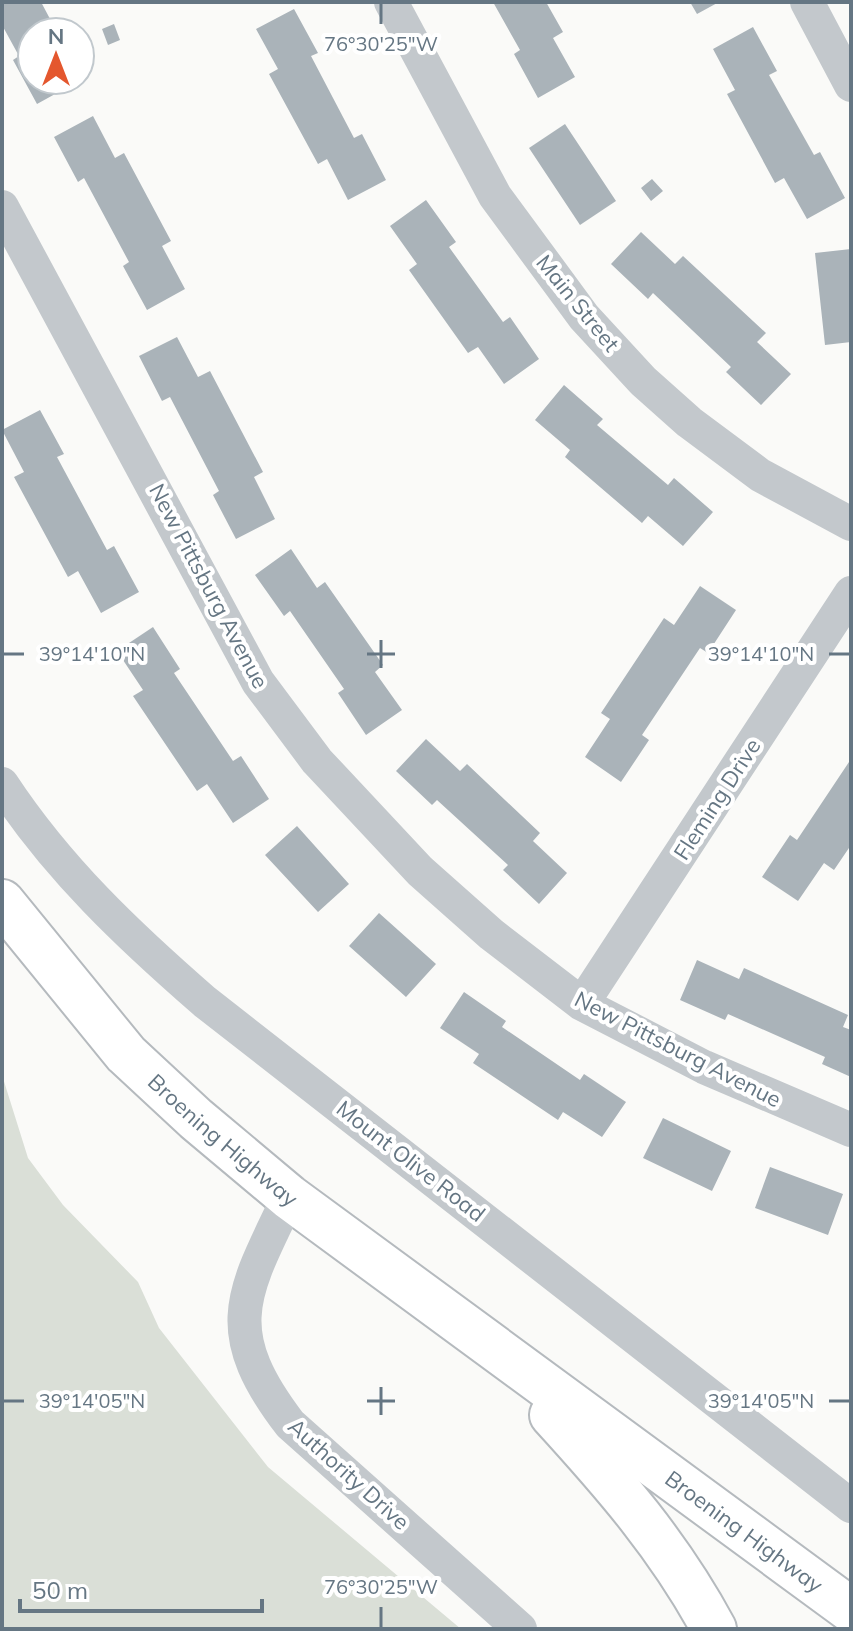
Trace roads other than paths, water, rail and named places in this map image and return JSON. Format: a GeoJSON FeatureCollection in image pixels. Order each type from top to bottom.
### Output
{"type":"FeatureCollection","features":[{"type":"Feature","properties":{"kind":"main road","name":"Broening Highway"},"geometry":{"type":"LineString","coordinates":[[2,902],[126,1054],[196,1119],[289,1197],[851,1610]]}},
{"type":"Feature","properties":{"kind":"main road","name":"Broening Highway"},"geometry":{"type":"LineString","coordinates":[[482,1340],[624,1494],[683,1572],[714,1629]]}},
{"type":"Feature","properties":{"kind":"street","name":"Main Street"},"geometry":{"type":"LineString","coordinates":[[391,2],[495,196],[584,317],[643,381],[689,422],[760,475],[851,524]]}},
{"type":"Feature","properties":{"kind":"street"},"geometry":{"type":"LineString","coordinates":[[807,2],[851,85]]}},
{"type":"Feature","properties":{"kind":"street","name":"New Pittsburg Avenue"},"geometry":{"type":"LineString","coordinates":[[2,207],[258,682],[317,761],[420,871],[491,934],[582,1004],[704,1067],[851,1130]]}},
{"type":"Feature","properties":{"kind":"street","name":"Fleming Drive"},"geometry":{"type":"LineString","coordinates":[[582,1004],[851,593]]}},
{"type":"Feature","properties":{"kind":"street","name":"Mount Olive Road"},"geometry":{"type":"LineString","coordinates":[[2,784],[43,844],[80,887],[205,1002],[851,1506]]}},
{"type":"Feature","properties":{"kind":"street","name":"Authority Drive"},"geometry":{"type":"LineString","coordinates":[[289,1197],[254,1269],[247,1301],[244,1330],[250,1360],[263,1388],[290,1424],[520,1629]]}}]}
